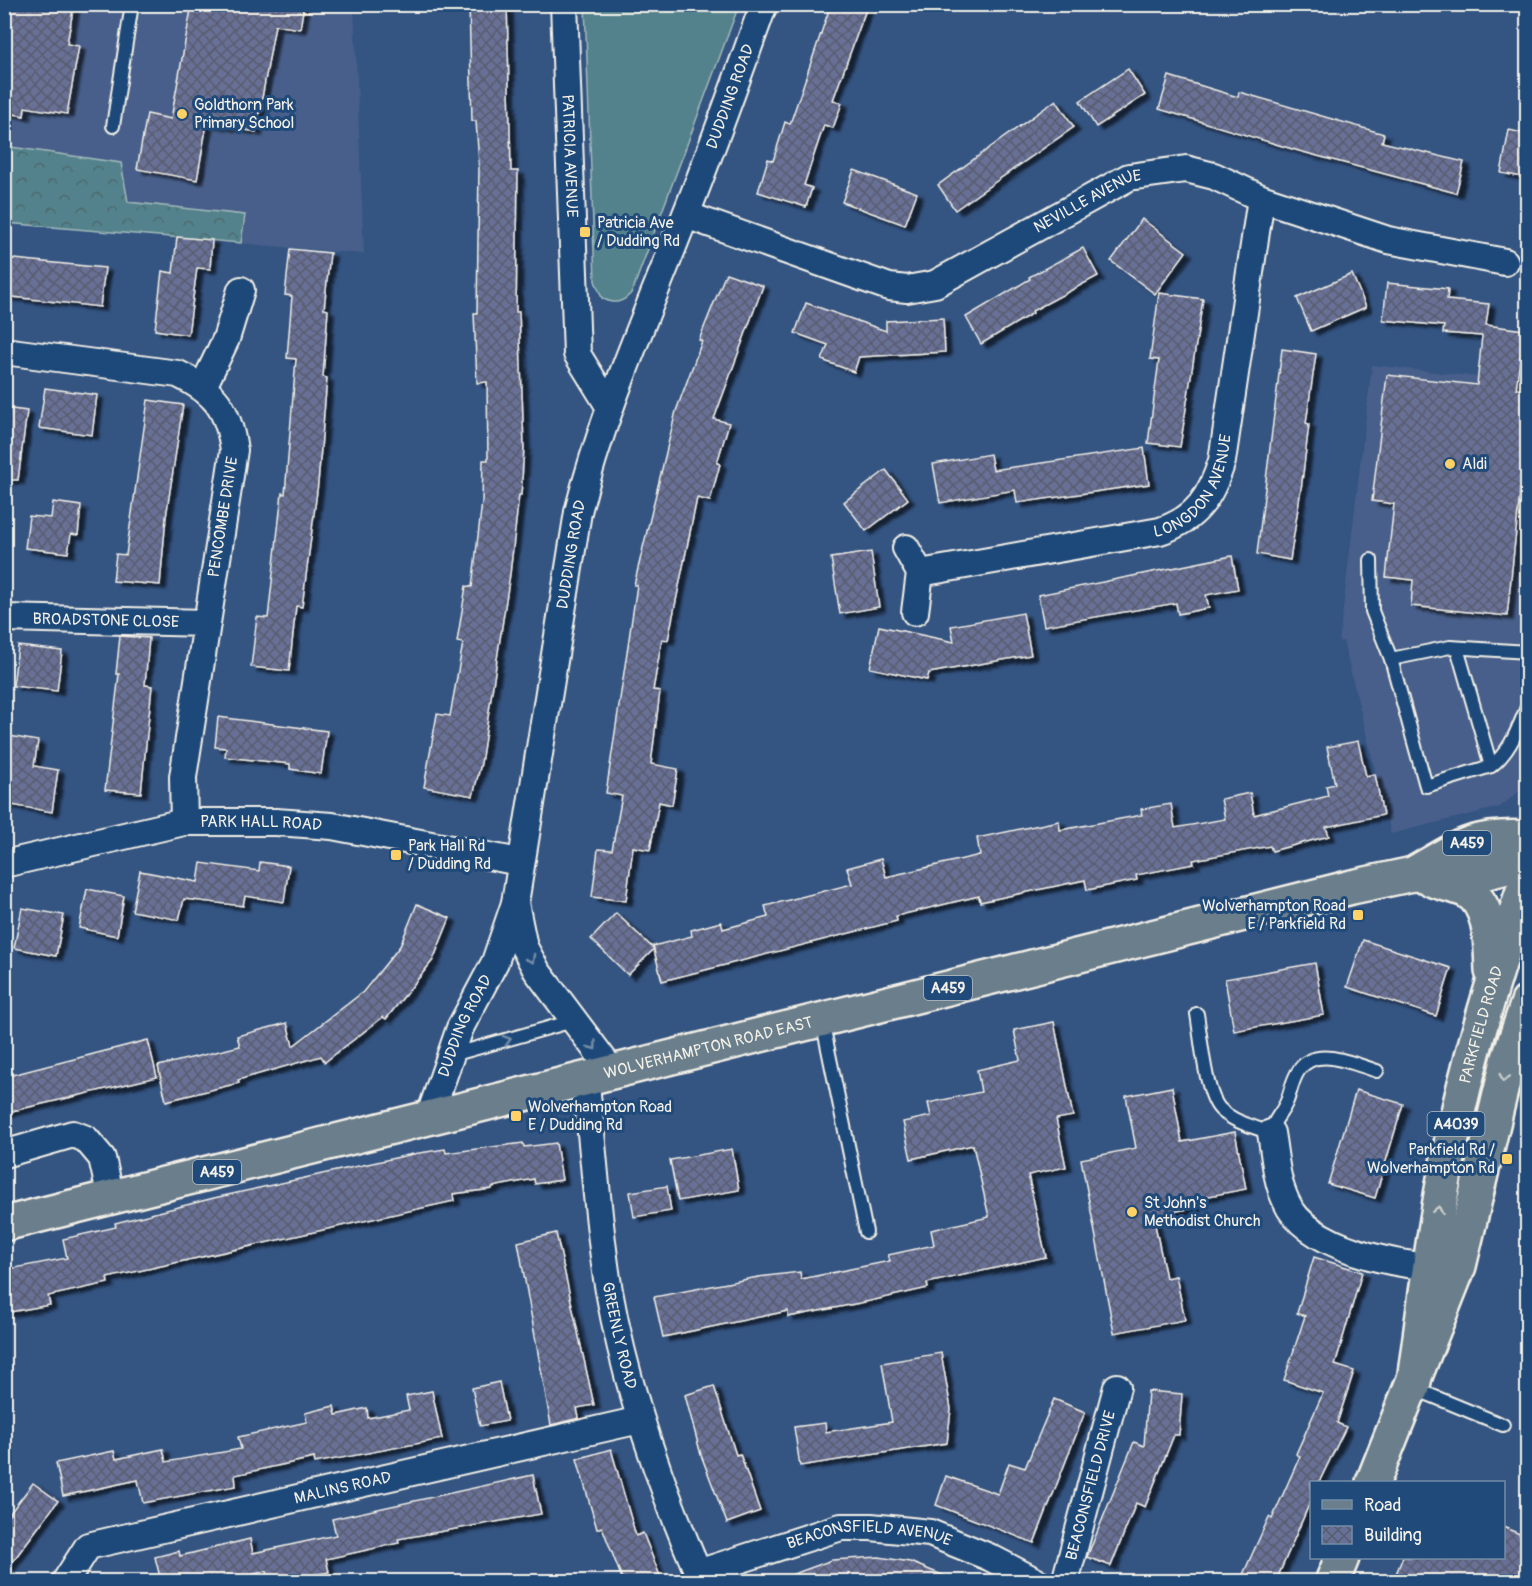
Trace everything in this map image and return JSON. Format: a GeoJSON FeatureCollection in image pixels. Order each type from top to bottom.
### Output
{"type":"FeatureCollection","features":[{"type":"Feature","properties":{"kind":"main road","name":"WOLVERHAMPTON ROAD EAST"},"geometry":{"type":"LineString","coordinates":[[4,1224],[821,1019],[1413,874],[1470,842],[1506,837],[1527,838]]}},
{"type":"Feature","properties":{"kind":"main road","name":"WOLVERHAMPTON ROAD EAST"},"geometry":{"type":"LineString","coordinates":[[1413,874],[1463,878],[1503,867],[1527,849]]}},
{"type":"Feature","properties":{"kind":"main road"},"geometry":{"type":"LineString","coordinates":[[1413,874],[1467,891],[1478,903],[1485,914],[1490,940],[1493,982]]}},
{"type":"Feature","properties":{"kind":"main road","name":"PARKFIELD ROAD"},"geometry":{"type":"LineString","coordinates":[[1443,1267],[1451,1142],[1493,982],[1527,876]]}},
{"type":"Feature","properties":{"kind":"main road","name":"PARKFIELD ROAD"},"geometry":{"type":"LineString","coordinates":[[1373,1481],[1413,1388],[1443,1267],[1527,1002]]}},
{"type":"Feature","properties":{"kind":"main road"},"geometry":{"type":"LineString","coordinates":[[1332,1581],[1341,1559]]}},
{"type":"Feature","properties":{"kind":"street","name":"PATRICIA AVENUE"},"geometry":{"type":"LineString","coordinates":[[564,4],[578,354],[609,406]]}},
{"type":"Feature","properties":{"kind":"street","name":"DUDDING ROAD"},"geometry":{"type":"LineString","coordinates":[[429,1118],[460,1028],[495,962],[514,903],[578,512],[589,467],[609,406],[686,215],[764,4]]}},
{"type":"Feature","properties":{"kind":"street","name":"NEVILLE AVENUE"},"geometry":{"type":"LineString","coordinates":[[686,215],[889,287],[907,290],[935,284],[1129,177],[1186,169],[1214,176],[1261,198],[1388,240],[1505,262]]}},
{"type":"Feature","properties":{"kind":"street","name":"LONGDON AVENUE"},"geometry":{"type":"LineString","coordinates":[[920,573],[1160,531],[1180,525],[1196,510],[1213,489],[1222,461],[1261,198]]}},
{"type":"Feature","properties":{"kind":"street"},"geometry":{"type":"LineString","coordinates":[[203,387],[226,339],[241,290]]}},
{"type":"Feature","properties":{"kind":"street","name":"PENCOMBE DRIVE"},"geometry":{"type":"LineString","coordinates":[[4,351],[178,374],[203,387],[216,399],[231,427],[234,450],[183,777],[184,822]]}},
{"type":"Feature","properties":{"kind":"street"},"geometry":{"type":"LineString","coordinates":[[906,548],[920,573],[915,612]]}},
{"type":"Feature","properties":{"kind":"street","name":"BROADSTONE CLOSE"},"geometry":{"type":"LineString","coordinates":[[4,618],[207,623]]}},
{"type":"Feature","properties":{"kind":"street","name":"PARK HALL ROAD"},"geometry":{"type":"LineString","coordinates":[[4,864],[184,822],[276,822],[332,826],[520,862]]}},
{"type":"Feature","properties":{"kind":"street"},"geometry":{"type":"LineString","coordinates":[[514,903],[524,947],[537,971],[573,1021],[598,1075]]}},
{"type":"Feature","properties":{"kind":"street","name":"GREENLY ROAD"},"geometry":{"type":"LineString","coordinates":[[598,1075],[609,1291],[640,1420],[667,1500],[700,1577]]}},
{"type":"Feature","properties":{"kind":"street"},"geometry":{"type":"LineString","coordinates":[[1271,1133],[1279,1179],[1286,1203],[1314,1234],[1369,1254],[1443,1267]]}},
{"type":"Feature","properties":{"kind":"street"},"geometry":{"type":"LineString","coordinates":[[4,1154],[73,1134],[87,1139],[102,1158],[111,1198]]}},
{"type":"Feature","properties":{"kind":"street","name":"BEACONSFIELD DRIVE"},"geometry":{"type":"LineString","coordinates":[[1065,1581],[1117,1387]]}},
{"type":"Feature","properties":{"kind":"street","name":"MALINS ROAD"},"geometry":{"type":"LineString","coordinates":[[65,1581],[88,1546],[640,1420]]}},
{"type":"Feature","properties":{"kind":"street","name":"BEACONSFIELD AVENUE"},"geometry":{"type":"LineString","coordinates":[[700,1577],[841,1527],[871,1527],[930,1533],[989,1557],[1037,1581]]}},
{"type":"Feature","properties":{"kind":"lane"},"geometry":{"type":"LineString","coordinates":[[113,126],[132,4]]}},
{"type":"Feature","properties":{"kind":"lane"},"geometry":{"type":"LineString","coordinates":[[1371,560],[1372,611],[1391,659],[1426,786],[1491,766],[1509,747],[1527,705]]}},
{"type":"Feature","properties":{"kind":"lane"},"geometry":{"type":"LineString","coordinates":[[1391,659],[1457,648],[1527,652]]}},
{"type":"Feature","properties":{"kind":"lane"},"geometry":{"type":"LineString","coordinates":[[1457,648],[1491,766]]}},
{"type":"Feature","properties":{"kind":"lane"},"geometry":{"type":"LineString","coordinates":[[1197,1014],[1211,1091],[1216,1103],[1234,1119],[1271,1133],[1273,1120],[1281,1113],[1293,1081],[1309,1060],[1328,1058],[1377,1071]]}},
{"type":"Feature","properties":{"kind":"lane"},"geometry":{"type":"LineString","coordinates":[[821,1019],[866,1232]]}},
{"type":"Feature","properties":{"kind":"lane"},"geometry":{"type":"LineString","coordinates":[[451,1055],[573,1021]]}},
{"type":"Feature","properties":{"kind":"lane"},"geometry":{"type":"LineString","coordinates":[[1413,1388],[1503,1425]]}},
{"type":"Feature","properties":{"kind":"shaded area","name":"Goldthorn Park Primary School"},"geometry":{"type":"Polygon","coordinates":[[[4,5],[354,5],[364,254],[5,223],[4,5]]]}},
{"type":"Feature","properties":{"kind":"shaded area"},"geometry":{"type":"Polygon","coordinates":[[[1372,365],[1523,382],[1527,368],[1527,785],[1500,807],[1391,834],[1343,641],[1339,642],[1372,365]]]}},
{"type":"Feature","properties":{"kind":"green space"},"geometry":{"type":"Polygon","coordinates":[[[585,5],[739,5],[632,292],[618,302],[610,302],[602,298],[595,281],[585,5]]]}},
{"type":"Feature","properties":{"kind":"green space"},"geometry":{"type":"Polygon","coordinates":[[[4,146],[121,163],[128,202],[245,215],[241,243],[5,223],[4,146]]]}},
{"type":"Feature","properties":{"kind":"building"},"geometry":{"type":"Polygon","coordinates":[[[4,4],[74,4],[67,44],[79,46],[67,114],[25,107],[24,116],[4,112],[4,4]]]}},
{"type":"Feature","properties":{"kind":"building"},"geometry":{"type":"Polygon","coordinates":[[[192,4],[304,4],[300,29],[275,25],[256,132],[207,123],[197,180],[137,169],[147,114],[171,119],[192,4]]]}},
{"type":"Feature","properties":{"kind":"building"},"geometry":{"type":"Polygon","coordinates":[[[469,4],[507,4],[511,171],[518,171],[516,312],[519,312],[524,447],[521,495],[519,495],[510,574],[481,763],[473,796],[424,787],[437,714],[450,716],[463,643],[457,642],[466,586],[472,587],[482,502],[483,460],[488,460],[487,382],[477,383],[474,313],[477,313],[479,164],[476,121],[472,121],[469,4]]]}},
{"type":"Feature","properties":{"kind":"building"},"geometry":{"type":"Polygon","coordinates":[[[831,4],[868,4],[833,100],[842,103],[833,128],[824,125],[804,185],[812,188],[806,207],[758,192],[768,159],[773,161],[785,122],[790,124],[831,4]]]}},
{"type":"Feature","properties":{"kind":"building"},"geometry":{"type":"Polygon","coordinates":[[[1128,69],[1145,95],[1096,127],[1080,101],[1128,69]]]}},
{"type":"Feature","properties":{"kind":"building"},"geometry":{"type":"Polygon","coordinates":[[[1169,76],[1238,97],[1239,92],[1384,134],[1382,142],[1464,162],[1456,193],[1299,151],[1159,109],[1169,76]]]}},
{"type":"Feature","properties":{"kind":"building"},"geometry":{"type":"Polygon","coordinates":[[[1056,100],[1074,127],[955,210],[938,185],[1056,100]]]}},
{"type":"Feature","properties":{"kind":"building"},"geometry":{"type":"Polygon","coordinates":[[[1509,130],[1527,134],[1527,178],[1501,173],[1509,130]]]}},
{"type":"Feature","properties":{"kind":"building"},"geometry":{"type":"Polygon","coordinates":[[[854,170],[917,193],[905,225],[842,202],[854,170]]]}},
{"type":"Feature","properties":{"kind":"building"},"geometry":{"type":"Polygon","coordinates":[[[1142,219],[1186,252],[1155,294],[1111,261],[1142,219]]]}},
{"type":"Feature","properties":{"kind":"building"},"geometry":{"type":"Polygon","coordinates":[[[177,237],[212,240],[210,269],[197,268],[188,335],[155,330],[162,271],[173,273],[177,237]]]}},
{"type":"Feature","properties":{"kind":"building"},"geometry":{"type":"Polygon","coordinates":[[[1083,248],[1098,276],[1032,311],[1033,313],[981,344],[966,317],[1030,279],[1029,277],[1083,248]]]}},
{"type":"Feature","properties":{"kind":"building"},"geometry":{"type":"Polygon","coordinates":[[[290,249],[330,253],[324,309],[328,310],[323,377],[327,378],[318,483],[302,607],[296,606],[289,671],[251,667],[257,617],[268,618],[282,493],[285,494],[296,359],[287,358],[292,296],[285,295],[290,249]]]}},
{"type":"Feature","properties":{"kind":"building"},"geometry":{"type":"Polygon","coordinates":[[[4,258],[105,268],[100,307],[4,296],[4,258]]]}},
{"type":"Feature","properties":{"kind":"building"},"geometry":{"type":"Polygon","coordinates":[[[726,273],[763,286],[714,419],[729,423],[717,463],[720,464],[710,501],[697,498],[668,640],[662,639],[653,690],[660,691],[651,764],[678,769],[672,805],[659,802],[650,850],[633,847],[626,901],[592,897],[598,849],[612,850],[622,796],[606,793],[637,585],[634,585],[676,411],[702,341],[699,340],[726,273]]]}},
{"type":"Feature","properties":{"kind":"building"},"geometry":{"type":"Polygon","coordinates":[[[1352,274],[1366,307],[1311,331],[1297,298],[1352,274]]]}},
{"type":"Feature","properties":{"kind":"building","name":"Aldi"},"geometry":{"type":"Polygon","coordinates":[[[1387,283],[1448,289],[1447,300],[1489,304],[1486,325],[1524,330],[1516,389],[1527,390],[1527,427],[1507,616],[1411,606],[1413,580],[1386,577],[1394,504],[1372,501],[1387,375],[1477,385],[1482,336],[1443,333],[1444,326],[1383,320],[1387,283]]]}},
{"type":"Feature","properties":{"kind":"building"},"geometry":{"type":"Polygon","coordinates":[[[1159,293],[1203,299],[1180,447],[1148,443],[1159,360],[1150,359],[1159,293]]]}},
{"type":"Feature","properties":{"kind":"building"},"geometry":{"type":"Polygon","coordinates":[[[806,303],[886,331],[886,321],[943,318],[945,352],[859,357],[854,372],[822,360],[828,345],[795,333],[806,303]]]}},
{"type":"Feature","properties":{"kind":"building"},"geometry":{"type":"Polygon","coordinates":[[[1282,349],[1316,354],[1306,423],[1309,424],[1302,482],[1290,560],[1257,554],[1282,349]]]}},
{"type":"Feature","properties":{"kind":"building"},"geometry":{"type":"Polygon","coordinates":[[[45,388],[97,395],[92,435],[39,428],[45,388]]]}},
{"type":"Feature","properties":{"kind":"building"},"geometry":{"type":"Polygon","coordinates":[[[148,400],[183,405],[166,517],[160,585],[113,581],[116,554],[126,555],[148,400]]]}},
{"type":"Feature","properties":{"kind":"building"},"geometry":{"type":"Polygon","coordinates":[[[4,408],[27,411],[18,480],[4,480],[4,408]]]}},
{"type":"Feature","properties":{"kind":"building"},"geometry":{"type":"Polygon","coordinates":[[[1144,448],[1149,484],[1017,503],[1015,490],[940,503],[933,464],[990,454],[993,470],[1144,448]]]}},
{"type":"Feature","properties":{"kind":"building"},"geometry":{"type":"Polygon","coordinates":[[[886,470],[908,499],[866,531],[844,502],[886,470]]]}},
{"type":"Feature","properties":{"kind":"building"},"geometry":{"type":"Polygon","coordinates":[[[53,502],[81,506],[78,535],[71,534],[68,553],[25,548],[29,516],[51,518],[53,502]]]}},
{"type":"Feature","properties":{"kind":"building"},"geometry":{"type":"Polygon","coordinates":[[[871,552],[879,607],[840,614],[831,558],[871,552]]]}},
{"type":"Feature","properties":{"kind":"building"},"geometry":{"type":"Polygon","coordinates":[[[1232,556],[1238,589],[1206,595],[1209,608],[1178,614],[1176,603],[1044,626],[1038,595],[1232,556]]]}},
{"type":"Feature","properties":{"kind":"building"},"geometry":{"type":"Polygon","coordinates":[[[1023,613],[1031,655],[929,673],[927,680],[870,668],[879,626],[954,642],[951,626],[1023,613]]]}},
{"type":"Feature","properties":{"kind":"building"},"geometry":{"type":"Polygon","coordinates":[[[120,636],[149,638],[145,685],[152,686],[141,793],[105,790],[119,674],[116,674],[120,636]]]}},
{"type":"Feature","properties":{"kind":"building"},"geometry":{"type":"Polygon","coordinates":[[[18,646],[62,651],[57,691],[13,686],[18,646]]]}},
{"type":"Feature","properties":{"kind":"building"},"geometry":{"type":"Polygon","coordinates":[[[218,717],[327,731],[321,774],[290,769],[290,764],[225,757],[226,748],[215,747],[218,717]]]}},
{"type":"Feature","properties":{"kind":"building"},"geometry":{"type":"Polygon","coordinates":[[[4,735],[38,741],[34,766],[58,770],[52,812],[5,804],[11,766],[4,765],[4,735]]]}},
{"type":"Feature","properties":{"kind":"building"},"geometry":{"type":"Polygon","coordinates":[[[1358,741],[1366,776],[1375,774],[1383,815],[1326,827],[1329,836],[1272,851],[1270,846],[1193,860],[1194,864],[1136,875],[1137,880],[1087,890],[1085,880],[980,902],[979,896],[896,916],[897,921],[662,981],[653,946],[692,936],[691,930],[721,922],[723,929],[768,917],[765,906],[852,884],[847,868],[881,859],[886,877],[980,855],[977,838],[1059,821],[1060,830],[1142,815],[1141,809],[1171,804],[1175,828],[1225,819],[1221,799],[1250,793],[1254,815],[1328,796],[1326,786],[1335,784],[1327,747],[1358,741]]]}},
{"type":"Feature","properties":{"kind":"building"},"geometry":{"type":"Polygon","coordinates":[[[260,862],[289,866],[284,902],[245,896],[243,906],[184,899],[179,920],[132,911],[140,871],[198,882],[201,863],[259,871],[260,862]]]}},
{"type":"Feature","properties":{"kind":"building"},"geometry":{"type":"Polygon","coordinates":[[[87,889],[124,896],[117,936],[79,928],[87,889]]]}},
{"type":"Feature","properties":{"kind":"building"},"geometry":{"type":"Polygon","coordinates":[[[417,904],[450,918],[433,960],[386,1019],[383,1017],[325,1062],[321,1056],[238,1080],[239,1083],[166,1101],[158,1066],[240,1046],[237,1036],[287,1023],[293,1046],[363,992],[400,946],[417,904]]]}},
{"type":"Feature","properties":{"kind":"building"},"geometry":{"type":"Polygon","coordinates":[[[22,908],[64,915],[56,956],[14,948],[22,908]]]}},
{"type":"Feature","properties":{"kind":"building"},"geometry":{"type":"Polygon","coordinates":[[[616,913],[654,949],[628,975],[591,939],[616,913]]]}},
{"type":"Feature","properties":{"kind":"building"},"geometry":{"type":"Polygon","coordinates":[[[1363,940],[1451,968],[1436,1016],[1347,987],[1363,940]]]}},
{"type":"Feature","properties":{"kind":"building"},"geometry":{"type":"Polygon","coordinates":[[[1315,963],[1324,1015],[1234,1031],[1225,979],[1315,963]]]}},
{"type":"Feature","properties":{"kind":"building"},"geometry":{"type":"Polygon","coordinates":[[[1054,1022],[1073,1116],[1056,1119],[1066,1167],[1028,1175],[1046,1257],[927,1283],[928,1288],[870,1301],[788,1317],[788,1311],[663,1337],[654,1297],[758,1277],[800,1272],[801,1279],[890,1261],[888,1255],[934,1245],[931,1230],[989,1217],[973,1145],[911,1159],[903,1122],[931,1116],[928,1103],[981,1092],[977,1070],[1020,1060],[1014,1030],[1054,1022]]]}},
{"type":"Feature","properties":{"kind":"building"},"geometry":{"type":"Polygon","coordinates":[[[148,1040],[157,1077],[4,1113],[4,1077],[148,1040]]]}},
{"type":"Feature","properties":{"kind":"building","name":"St John's Methodist Church"},"geometry":{"type":"Polygon","coordinates":[[[1172,1087],[1182,1142],[1235,1132],[1246,1189],[1193,1199],[1195,1208],[1153,1215],[1166,1278],[1176,1276],[1185,1320],[1114,1333],[1081,1159],[1136,1148],[1126,1096],[1172,1087]]]}},
{"type":"Feature","properties":{"kind":"building"},"geometry":{"type":"Polygon","coordinates":[[[1356,1090],[1403,1104],[1375,1198],[1328,1184],[1356,1090]]]}},
{"type":"Feature","properties":{"kind":"building"},"geometry":{"type":"Polygon","coordinates":[[[523,1143],[524,1147],[556,1143],[562,1180],[535,1184],[534,1179],[492,1187],[492,1189],[453,1194],[454,1201],[107,1278],[108,1283],[48,1296],[50,1305],[4,1313],[4,1270],[67,1258],[63,1239],[116,1227],[115,1223],[214,1198],[413,1154],[445,1149],[446,1153],[523,1143]]]}},
{"type":"Feature","properties":{"kind":"building"},"geometry":{"type":"Polygon","coordinates":[[[732,1149],[739,1190],[678,1201],[670,1160],[732,1149]]]}},
{"type":"Feature","properties":{"kind":"building"},"geometry":{"type":"Polygon","coordinates":[[[667,1186],[671,1211],[634,1217],[630,1192],[667,1186]]]}},
{"type":"Feature","properties":{"kind":"building"},"geometry":{"type":"Polygon","coordinates":[[[556,1233],[594,1405],[577,1408],[579,1418],[551,1425],[518,1242],[556,1233]]]}},
{"type":"Feature","properties":{"kind":"building"},"geometry":{"type":"Polygon","coordinates":[[[1314,1257],[1362,1272],[1335,1365],[1354,1371],[1337,1423],[1346,1427],[1319,1481],[1310,1481],[1310,1502],[1276,1581],[1240,1581],[1269,1517],[1272,1519],[1300,1456],[1296,1454],[1323,1393],[1284,1380],[1305,1316],[1297,1313],[1314,1257]]]}},
{"type":"Feature","properties":{"kind":"building"},"geometry":{"type":"Polygon","coordinates":[[[941,1353],[951,1409],[947,1443],[800,1466],[794,1427],[825,1423],[826,1432],[892,1422],[882,1363],[941,1353]]]}},
{"type":"Feature","properties":{"kind":"building"},"geometry":{"type":"Polygon","coordinates":[[[499,1382],[507,1421],[480,1426],[472,1388],[499,1382]]]}},
{"type":"Feature","properties":{"kind":"building"},"geometry":{"type":"Polygon","coordinates":[[[714,1386],[736,1455],[740,1454],[760,1511],[727,1523],[701,1455],[685,1395],[714,1386]]]}},
{"type":"Feature","properties":{"kind":"building"},"geometry":{"type":"Polygon","coordinates":[[[432,1391],[442,1439],[315,1463],[314,1458],[235,1475],[236,1486],[143,1503],[138,1480],[63,1496],[56,1463],[114,1451],[116,1459],[163,1449],[166,1462],[241,1449],[238,1437],[307,1422],[305,1413],[334,1406],[336,1415],[367,1408],[368,1418],[409,1410],[406,1396],[432,1391]]]}},
{"type":"Feature","properties":{"kind":"building"},"geometry":{"type":"Polygon","coordinates":[[[1148,1391],[1182,1394],[1179,1435],[1174,1435],[1145,1507],[1136,1503],[1111,1566],[1087,1557],[1134,1442],[1144,1446],[1148,1391]]]}},
{"type":"Feature","properties":{"kind":"building"},"geometry":{"type":"Polygon","coordinates":[[[1054,1399],[1085,1412],[1034,1543],[936,1505],[946,1476],[998,1494],[1009,1463],[1025,1468],[1054,1399]]]}},
{"type":"Feature","properties":{"kind":"building"},"geometry":{"type":"Polygon","coordinates":[[[611,1449],[636,1536],[643,1533],[662,1581],[623,1581],[602,1527],[597,1529],[577,1459],[611,1449]]]}},
{"type":"Feature","properties":{"kind":"building"},"geometry":{"type":"Polygon","coordinates":[[[533,1475],[541,1514],[398,1539],[399,1543],[326,1559],[329,1572],[283,1581],[269,1581],[267,1571],[224,1581],[161,1581],[155,1557],[179,1551],[180,1556],[250,1539],[253,1553],[336,1535],[332,1519],[533,1475]]]}},
{"type":"Feature","properties":{"kind":"building"},"geometry":{"type":"Polygon","coordinates":[[[33,1483],[58,1501],[4,1573],[4,1521],[33,1483]]]}},
{"type":"Feature","properties":{"kind":"building"},"geometry":{"type":"Polygon","coordinates":[[[1505,1528],[1527,1537],[1527,1581],[1393,1581],[1402,1559],[1505,1559],[1505,1528]]]}},
{"type":"Feature","properties":{"kind":"building"},"geometry":{"type":"Polygon","coordinates":[[[879,1557],[910,1562],[957,1581],[780,1581],[780,1579],[832,1560],[879,1557]]]}},
{"type":"Feature","properties":{"kind":"place","name":"Goldthorn Park Primary School"},"geometry":{"type":"Point","coordinates":[182,114]}},
{"type":"Feature","properties":{"kind":"place","name":"Patricia Ave / Dudding Rd"},"geometry":{"type":"Point","coordinates":[585,232]}},
{"type":"Feature","properties":{"kind":"place","name":"Aldi"},"geometry":{"type":"Point","coordinates":[1450,464]}},
{"type":"Feature","properties":{"kind":"place","name":"Park Hall Rd / Dudding Rd"},"geometry":{"type":"Point","coordinates":[396,855]}},
{"type":"Feature","properties":{"kind":"place","name":"Wolverhampton Road E / Parkfield Rd"},"geometry":{"type":"Point","coordinates":[1358,915]}},
{"type":"Feature","properties":{"kind":"place","name":"Wolverhampton Road E / Dudding Rd"},"geometry":{"type":"Point","coordinates":[516,1116]}},
{"type":"Feature","properties":{"kind":"place","name":"Parkfield Rd / Wolverhampton Rd"},"geometry":{"type":"Point","coordinates":[1507,1159]}},
{"type":"Feature","properties":{"kind":"place","name":"St John's Methodist Church"},"geometry":{"type":"Point","coordinates":[1132,1212]}}]}
